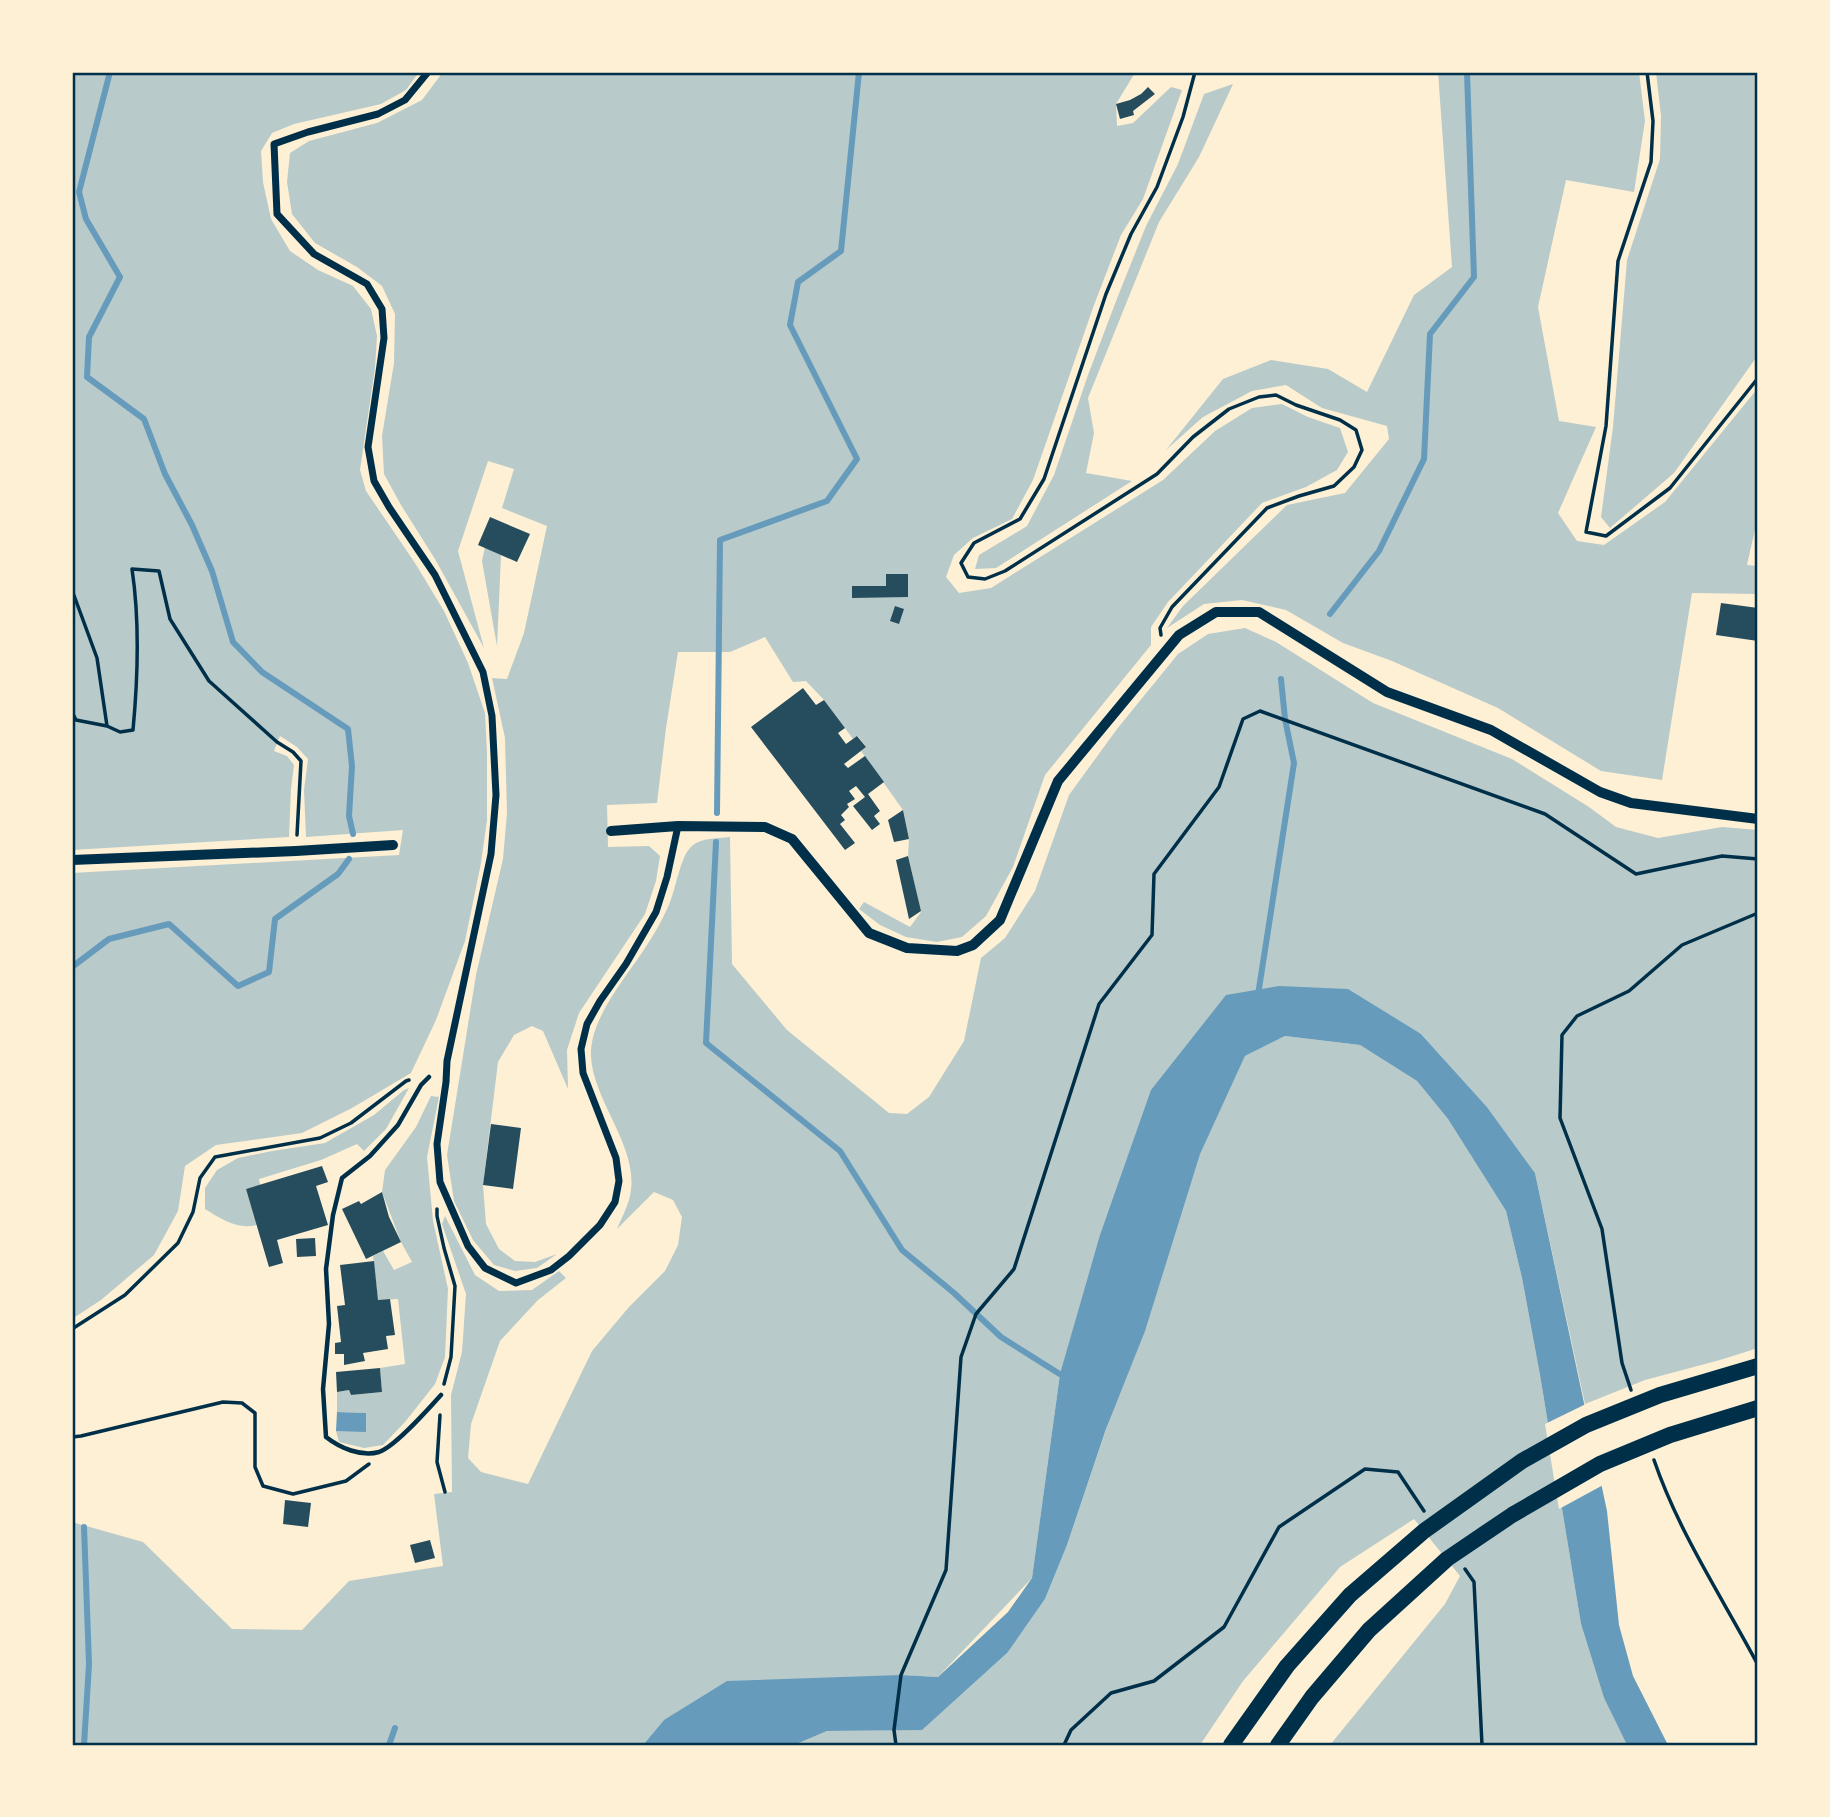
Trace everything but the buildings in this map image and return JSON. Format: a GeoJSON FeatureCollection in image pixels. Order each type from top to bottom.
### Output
{"type":"FeatureCollection","features":[{"type":"Feature","properties":{"kind":"highway"},"geometry":{"type":"LineString","coordinates":[[1231,1745],[1287,1666],[1350,1595],[1424,1531],[1522,1461],[1587,1425],[1660,1395],[1758,1366]]}},
{"type":"Feature","properties":{"kind":"highway"},"geometry":{"type":"LineString","coordinates":[[1278,1745],[1312,1698],[1370,1630],[1447,1559],[1512,1515],[1600,1464],[1670,1435],[1758,1408]]}},
{"type":"Feature","properties":{"kind":"street"},"geometry":{"type":"LineString","coordinates":[[428,72],[405,100],[377,114],[274,144],[277,214],[314,254],[367,285],[382,309],[384,338],[368,447],[374,481],[388,507],[435,576],[483,672],[492,716],[496,795],[491,854],[447,1060],[437,1144],[440,1182],[468,1246],[485,1268],[516,1283],[551,1270],[569,1256],[600,1225],[615,1202],[619,1181],[616,1158],[583,1073],[581,1049],[587,1024],[656,912],[678,826]]}},
{"type":"Feature","properties":{"kind":"street"},"geometry":{"type":"LineString","coordinates":[[611,831],[678,826],[765,827],[792,839],[869,933],[907,948],[957,951],[973,945],[1000,920],[1058,781],[1179,635],[1216,612],[1259,612],[1387,692],[1492,730],[1600,792],[1631,803],[1758,819]]}},
{"type":"Feature","properties":{"kind":"street"},"geometry":{"type":"LineString","coordinates":[[72,860],[393,845]]}},
{"type":"Feature","properties":{"kind":"lane"},"geometry":{"type":"LineString","coordinates":[[429,1077],[421,1085],[398,1125],[370,1156],[342,1178],[333,1215],[326,1269],[329,1324],[323,1389],[326,1437],[338,1447],[365,1453],[381,1451],[404,1434],[441,1395]]}},
{"type":"Feature","properties":{"kind":"path"},"geometry":{"type":"LineString","coordinates":[[1163,654],[1160,628],[1172,607],[1267,508],[1334,486],[1354,467],[1362,450],[1356,430],[1340,420],[1276,395],[1259,397],[1229,409],[1193,437],[1157,474],[1005,570],[985,579],[968,577],[961,563],[974,543],[1020,519],[1044,479],[1106,294],[1131,234],[1157,187],[1183,117],[1195,72]]}},
{"type":"Feature","properties":{"kind":"path"},"geometry":{"type":"LineString","coordinates":[[1647,72],[1653,121],[1651,162],[1618,261],[1606,426],[1586,532],[1606,536],[1670,488],[1758,378]]}},
{"type":"Feature","properties":{"kind":"path"},"geometry":{"type":"LineString","coordinates":[[72,712],[76,720],[107,726],[120,732],[132,730],[136,696],[137,603],[132,569],[159,571],[170,619],[209,681],[301,761],[296,851]]}},
{"type":"Feature","properties":{"kind":"path"},"geometry":{"type":"LineString","coordinates":[[72,590],[97,657],[107,726]]}},
{"type":"Feature","properties":{"kind":"path"},"geometry":{"type":"LineString","coordinates":[[896,1745],[894,1730],[901,1675],[946,1570],[961,1357],[976,1314],[1014,1269],[1099,1004],[1152,934],[1154,874],[1219,787],[1243,719],[1261,710],[1545,814],[1636,874],[1722,856],[1758,859]]}},
{"type":"Feature","properties":{"kind":"path"},"geometry":{"type":"LineString","coordinates":[[1635,1402],[1622,1363],[1602,1229],[1560,1118],[1562,1035],[1577,1016],[1629,990],[1682,945],[1758,914]]}},
{"type":"Feature","properties":{"kind":"path"},"geometry":{"type":"LineString","coordinates":[[72,1329],[125,1295],[178,1243],[193,1212],[200,1178],[215,1157],[320,1138],[351,1123],[406,1081],[429,1077]]}},
{"type":"Feature","properties":{"kind":"path"},"geometry":{"type":"LineString","coordinates":[[440,1182],[437,1216],[455,1286],[451,1357],[441,1395],[437,1462],[445,1492]]}},
{"type":"Feature","properties":{"kind":"path"},"geometry":{"type":"LineString","coordinates":[[72,1437],[223,1402],[242,1403],[255,1413],[255,1467],[263,1486],[293,1494],[346,1481],[366,1467],[381,1451]]}},
{"type":"Feature","properties":{"kind":"path"},"geometry":{"type":"LineString","coordinates":[[1652,1454],[1689,1543],[1758,1665]]}},
{"type":"Feature","properties":{"kind":"shaded area"},"geometry":{"type":"Polygon","coordinates":[[[72,72],[419,72],[406,90],[381,104],[294,124],[272,133],[261,151],[263,182],[271,219],[290,251],[318,270],[353,286],[371,309],[377,336],[375,368],[360,470],[366,491],[444,611],[468,663],[485,713],[487,820],[465,941],[436,1020],[411,1073],[352,1108],[302,1133],[216,1145],[185,1166],[178,1211],[154,1255],[101,1300],[72,1319],[72,873],[399,855],[403,830],[306,837],[304,790],[308,759],[297,747],[280,736],[274,751],[287,756],[294,765],[289,837],[72,850],[72,72]]]}},
{"type":"Feature","properties":{"kind":"shaded area"},"geometry":{"type":"Polygon","coordinates":[[[443,72],[1138,72],[1116,104],[1117,126],[1133,123],[1171,87],[1182,90],[1143,199],[1121,235],[1094,305],[1033,480],[1012,519],[973,538],[954,555],[946,577],[959,593],[991,588],[1163,480],[1215,431],[1252,408],[1282,404],[1340,428],[1348,452],[1337,470],[1306,487],[1262,503],[1168,602],[1151,627],[1151,645],[1045,775],[1013,867],[986,916],[962,937],[937,942],[906,937],[880,925],[859,909],[864,902],[910,927],[921,912],[908,856],[909,839],[903,810],[861,751],[866,747],[858,736],[853,739],[806,681],[793,682],[765,637],[730,652],[678,652],[657,803],[607,805],[608,847],[649,846],[660,856],[656,881],[645,914],[579,1013],[567,1050],[568,1089],[543,1031],[532,1026],[514,1035],[498,1062],[483,1185],[486,1224],[499,1249],[515,1261],[535,1262],[557,1254],[537,1268],[515,1271],[494,1265],[473,1240],[454,1201],[447,1155],[476,975],[503,859],[507,813],[505,738],[492,678],[507,679],[524,633],[547,526],[502,508],[514,469],[488,461],[458,551],[484,648],[384,474],[382,436],[394,363],[395,314],[382,286],[357,267],[315,243],[292,214],[287,182],[290,153],[309,141],[377,123],[422,100],[443,72]]]}},
{"type":"Feature","properties":{"kind":"shaded area"},"geometry":{"type":"Polygon","coordinates":[[[1438,72],[1639,72],[1645,121],[1634,192],[1566,180],[1538,307],[1559,421],[1596,427],[1558,513],[1577,541],[1604,545],[1665,502],[1758,388],[1758,516],[1747,565],[1758,566],[1758,594],[1692,593],[1662,780],[1601,771],[1498,708],[1392,661],[1343,643],[1286,610],[1242,600],[1204,604],[1167,628],[1183,606],[1287,505],[1345,493],[1389,439],[1387,426],[1322,408],[1286,385],[1252,391],[1203,417],[1166,450],[1223,379],[1271,360],[1328,369],[1367,392],[1414,295],[1452,267],[1438,72]]]}},
{"type":"Feature","properties":{"kind":"shaded area"},"geometry":{"type":"Polygon","coordinates":[[[1656,72],[1758,72],[1758,355],[1674,473],[1610,528],[1601,517],[1613,427],[1627,260],[1660,159],[1661,116],[1656,72]]]}},
{"type":"Feature","properties":{"kind":"shaded area"},"geometry":{"type":"Polygon","coordinates":[[[1233,84],[1199,157],[1159,222],[1088,398],[1094,433],[1086,473],[1132,481],[996,568],[975,569],[979,555],[1027,526],[1054,475],[1118,296],[1146,226],[1178,164],[1204,94],[1233,84]]]}},
{"type":"Feature","properties":{"kind":"shaded area"},"geometry":{"type":"Polygon","coordinates":[[[485,547],[501,555],[497,646],[482,561],[485,547]]]}},
{"type":"Feature","properties":{"kind":"shaded area"},"geometry":{"type":"Polygon","coordinates":[[[1245,628],[1276,642],[1373,703],[1512,759],[1616,827],[1658,838],[1722,827],[1758,830],[1758,1348],[1645,1380],[1585,1404],[1535,1173],[1487,1107],[1421,1034],[1279,986],[1060,1374],[1032,1578],[938,1677],[901,1675],[664,1720],[643,1745],[72,1745],[72,1522],[143,1542],[232,1629],[302,1630],[349,1581],[443,1566],[434,1494],[452,1492],[451,1395],[462,1352],[466,1294],[442,1224],[445,1216],[475,1275],[499,1291],[532,1290],[559,1271],[566,1278],[538,1300],[500,1341],[471,1424],[468,1458],[481,1472],[528,1484],[592,1351],[629,1307],[665,1271],[678,1245],[682,1217],[673,1200],[654,1192],[617,1229],[629,1200],[632,1182],[624,1146],[600,1093],[591,1057],[592,1042],[603,1013],[661,922],[671,901],[683,859],[694,844],[703,840],[730,837],[732,964],[787,1030],[889,1113],[907,1114],[929,1097],[964,1041],[981,958],[1005,938],[1035,891],[1069,795],[1117,729],[1178,654],[1208,634],[1245,628]]]}},
{"type":"Feature","properties":{"kind":"shaded area"},"geometry":{"type":"Polygon","coordinates":[[[1285,1036],[1360,1045],[1417,1081],[1448,1119],[1506,1211],[1540,1375],[1581,1624],[1604,1698],[1627,1745],[1330,1745],[1445,1604],[1460,1576],[1414,1519],[1340,1567],[1243,1681],[1200,1745],[794,1745],[827,1731],[894,1730],[1008,1652],[1045,1599],[1067,1545],[1199,1154],[1245,1056],[1285,1036]]]}},
{"type":"Feature","properties":{"kind":"shaded area"},"geometry":{"type":"Polygon","coordinates":[[[409,1088],[386,1129],[364,1151],[357,1144],[321,1160],[259,1179],[260,1185],[246,1189],[257,1225],[236,1225],[205,1209],[205,1188],[217,1170],[238,1158],[325,1143],[374,1115],[409,1088]]]}},
{"type":"Feature","properties":{"kind":"shaded area"},"geometry":{"type":"Polygon","coordinates":[[[431,1096],[439,1097],[427,1157],[433,1221],[448,1289],[445,1357],[435,1384],[405,1422],[383,1445],[364,1448],[339,1442],[336,1431],[366,1431],[366,1413],[337,1412],[337,1392],[349,1390],[351,1395],[382,1392],[380,1368],[405,1364],[398,1299],[378,1300],[373,1256],[383,1251],[394,1270],[412,1262],[401,1242],[382,1192],[385,1170],[416,1127],[431,1096]]]}},
{"type":"Feature","properties":{"kind":"water"},"geometry":{"type":"Polygon","coordinates":[[[1279,986],[1348,989],[1421,1034],[1487,1107],[1535,1173],[1607,1511],[1619,1625],[1633,1676],[1668,1745],[1627,1745],[1604,1698],[1581,1624],[1540,1375],[1506,1211],[1448,1119],[1417,1081],[1360,1045],[1285,1036],[1245,1056],[1200,1154],[1145,1331],[1106,1429],[1067,1545],[1045,1599],[1008,1652],[922,1730],[827,1731],[794,1745],[643,1745],[664,1720],[727,1681],[901,1675],[938,1677],[1008,1612],[1032,1578],[1060,1374],[1100,1235],[1151,1090],[1226,995],[1279,986]]]}},
{"type":"Feature","properties":{"kind":"water"},"geometry":{"type":"Polygon","coordinates":[[[337,1412],[366,1413],[366,1432],[336,1431],[337,1412]]]}},
{"type":"Feature","properties":{"kind":"pier"},"geometry":{"type":"Polygon","coordinates":[[[1588,1403],[1605,1484],[1559,1509],[1545,1424],[1588,1403]]]}},
{"type":"Feature","properties":{"kind":"waterway"},"geometry":{"type":"LineString","coordinates":[[110,72],[79,192],[86,219],[120,277],[89,337],[87,377],[144,419],[165,474],[212,571],[233,642],[262,672],[348,729],[352,766],[349,816],[353,834]]}},
{"type":"Feature","properties":{"kind":"waterway"},"geometry":{"type":"LineString","coordinates":[[717,813],[720,540],[827,501],[857,459],[790,325],[798,282],[841,251],[859,72]]}},
{"type":"Feature","properties":{"kind":"waterway"},"geometry":{"type":"LineString","coordinates":[[1330,614],[1379,551],[1424,459],[1430,334],[1474,277],[1467,72]]}},
{"type":"Feature","properties":{"kind":"waterway"},"geometry":{"type":"LineString","coordinates":[[1258,995],[1294,763],[1285,719],[1281,679]]}},
{"type":"Feature","properties":{"kind":"waterway"},"geometry":{"type":"LineString","coordinates":[[716,842],[706,1043],[840,1151],[902,1250],[1001,1337],[1066,1378]]}},
{"type":"Feature","properties":{"kind":"waterway"},"geometry":{"type":"LineString","coordinates":[[72,967],[109,939],[169,924],[238,986],[269,972],[275,919],[338,874],[349,859]]}},
{"type":"Feature","properties":{"kind":"waterway"},"geometry":{"type":"LineString","coordinates":[[84,1527],[89,1664],[84,1745]]}},
{"type":"Feature","properties":{"kind":"waterway"},"geometry":{"type":"LineString","coordinates":[[389,1745],[395,1728]]}}]}
